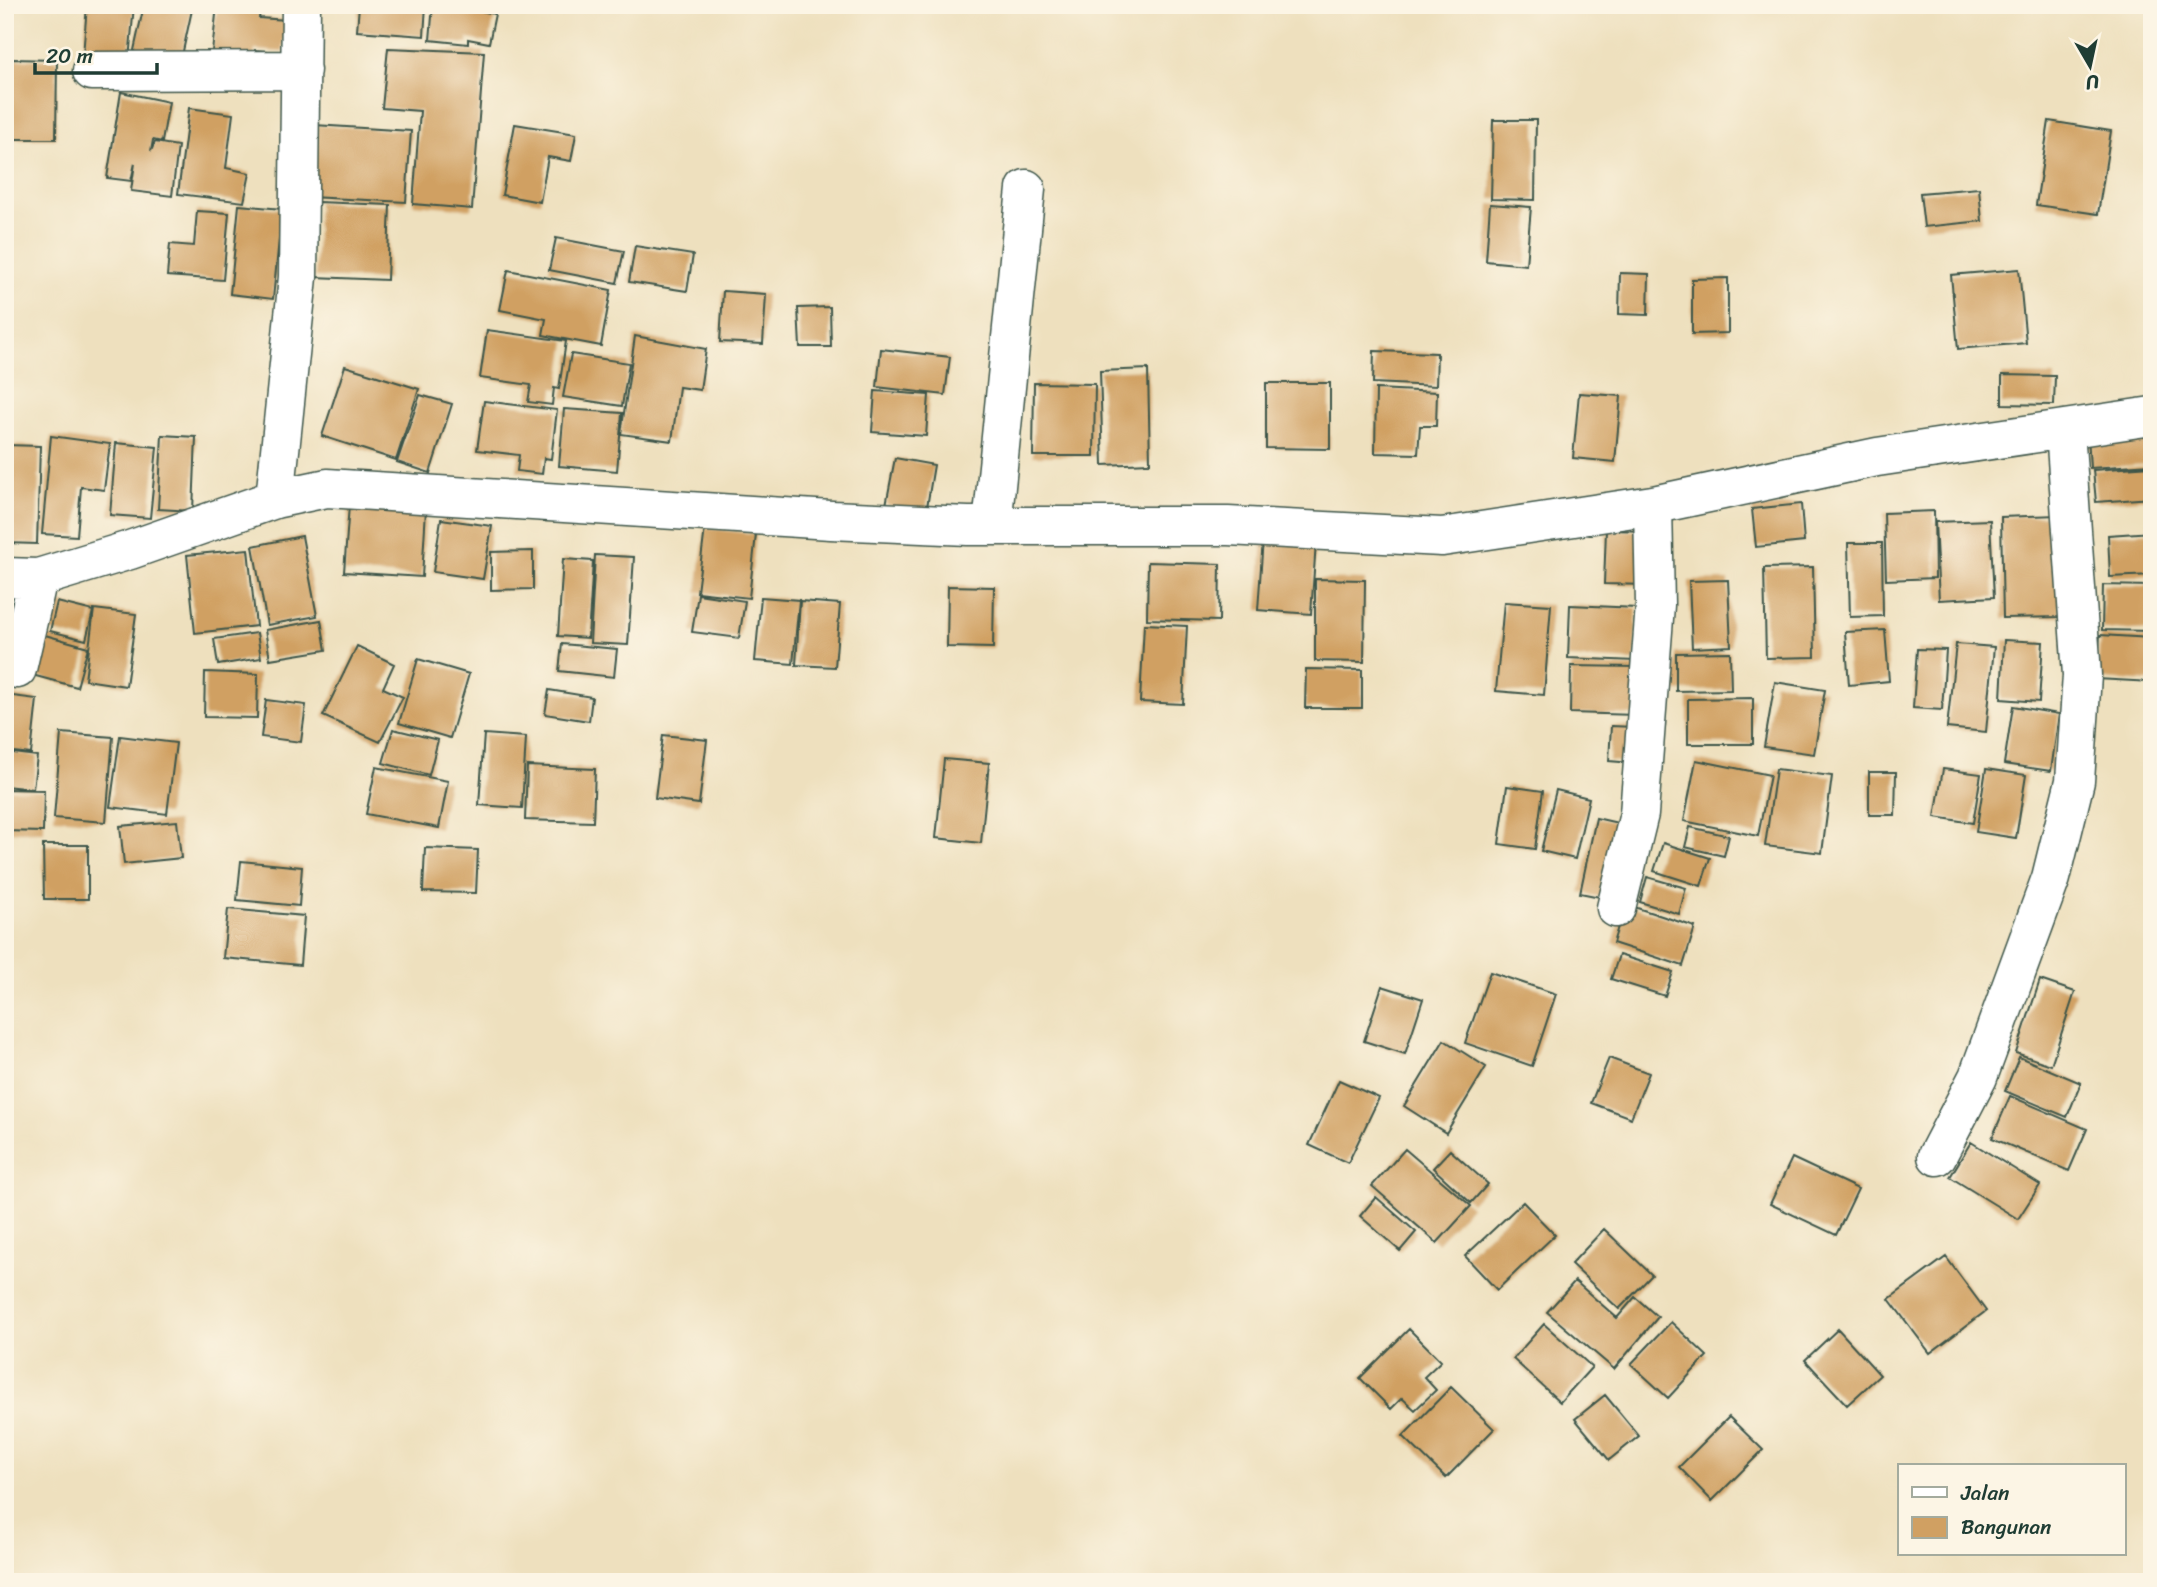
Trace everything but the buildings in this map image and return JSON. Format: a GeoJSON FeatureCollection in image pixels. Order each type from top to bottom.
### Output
{"type":"FeatureCollection","features":[{"type":"Feature","properties":{"kind":"street"},"geometry":{"type":"LineString","coordinates":[[275,499],[298,277],[301,5]]}},
{"type":"Feature","properties":{"kind":"street"},"geometry":{"type":"LineString","coordinates":[[92,71],[301,70]]}},
{"type":"Feature","properties":{"kind":"street"},"geometry":{"type":"LineString","coordinates":[[992,526],[1026,189]]}},
{"type":"Feature","properties":{"kind":"street"},"geometry":{"type":"LineString","coordinates":[[17,669],[21,578],[130,550],[275,499],[327,488],[831,520],[992,526],[1228,526],[1442,537],[1653,505],[1877,457],[2152,416]]}},
{"type":"Feature","properties":{"kind":"street"},"geometry":{"type":"LineString","coordinates":[[1937,1156],[1978,1077],[2051,877],[2075,781],[2082,676],[2065,429]]}},
{"type":"Feature","properties":{"kind":"street"},"geometry":{"type":"LineString","coordinates":[[1616,908],[1639,814],[1655,606],[1653,505]]}}]}
